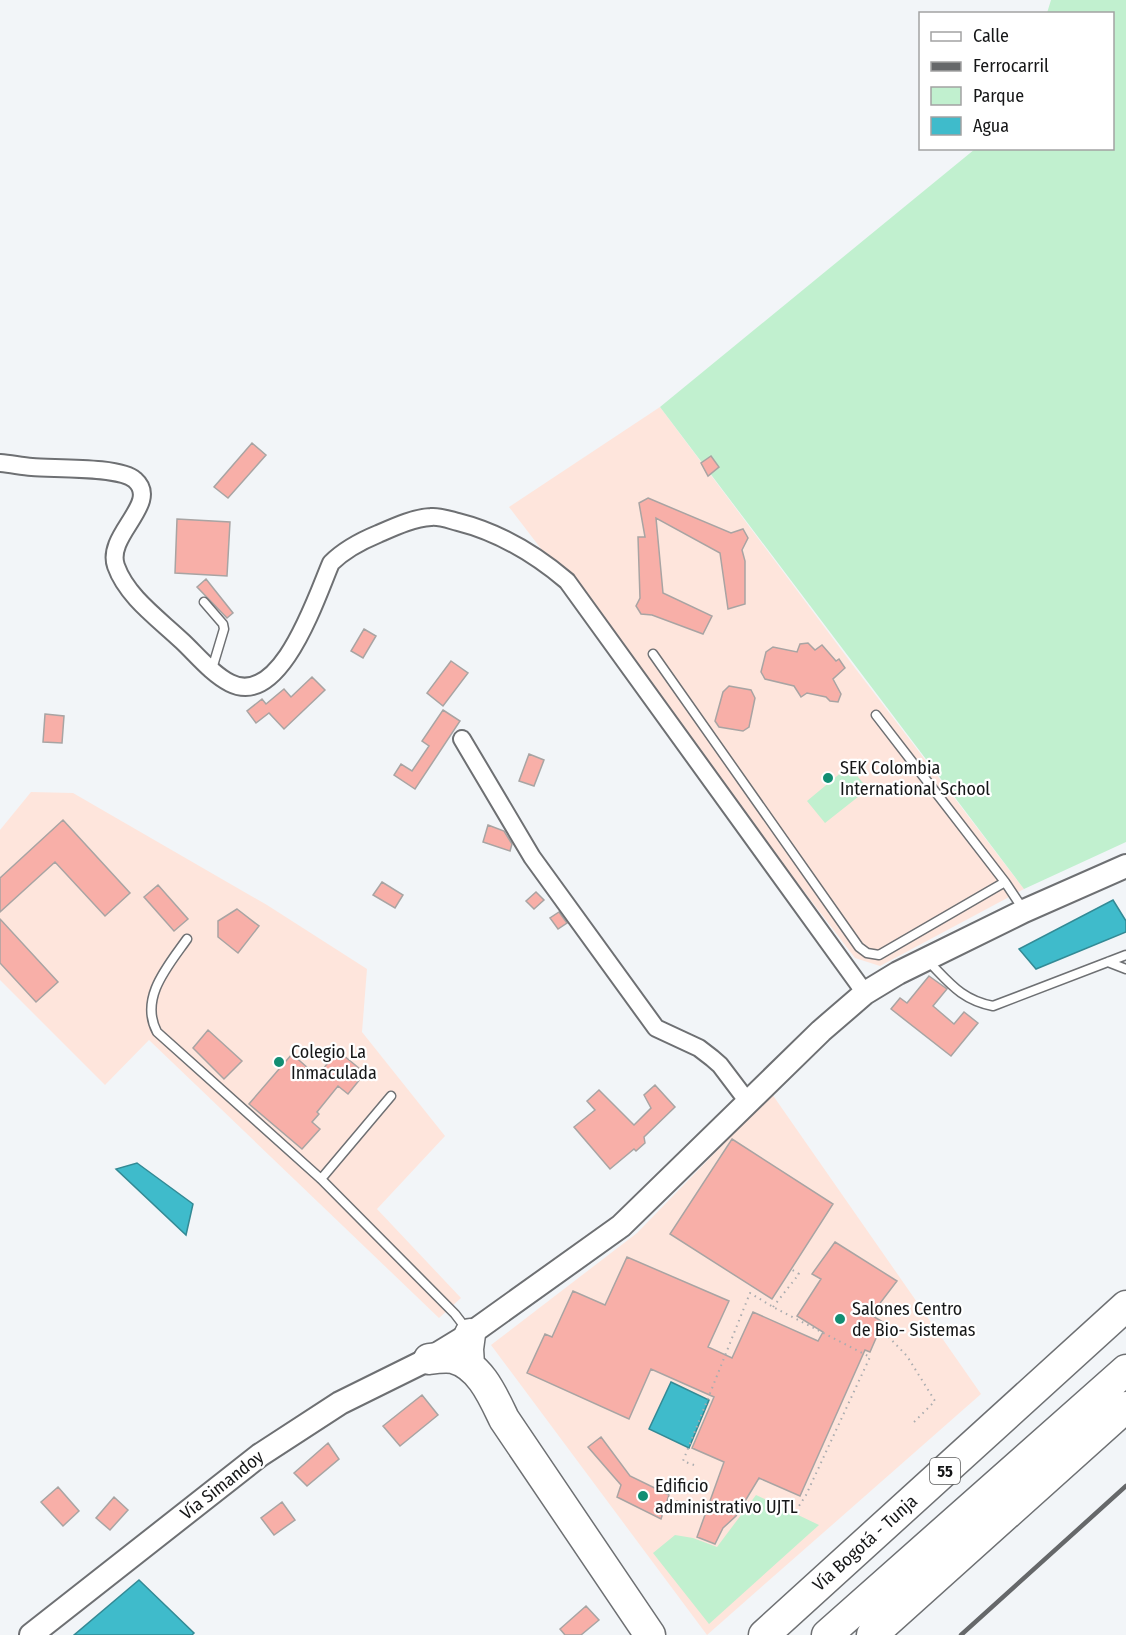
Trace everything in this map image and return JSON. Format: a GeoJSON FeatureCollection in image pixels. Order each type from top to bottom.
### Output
{"type":"FeatureCollection","features":[{"type":"Feature","properties":{"kind":"highway","name":"Vía Bogotá - Tunja"},"geometry":{"type":"LineString","coordinates":[[764,1635],[1126,1306]]}},
{"type":"Feature","properties":{"kind":"highway"},"geometry":{"type":"LineString","coordinates":[[469,1365],[470,1334]]}},
{"type":"Feature","properties":{"kind":"highway"},"geometry":{"type":"LineString","coordinates":[[429,1359],[451,1358],[469,1365],[490,1391],[504,1419],[650,1635]]}},
{"type":"Feature","properties":{"kind":"highway"},"geometry":{"type":"LineString","coordinates":[[827,1635],[1126,1370]]}},
{"type":"Feature","properties":{"kind":"highway"},"geometry":{"type":"LineString","coordinates":[[490,1391],[518,1409],[642,1595],[675,1635]]}},
{"type":"Feature","properties":{"kind":"highway"},"geometry":{"type":"LineString","coordinates":[[872,1635],[1126,1407]]}},
{"type":"Feature","properties":{"kind":"street"},"geometry":{"type":"LineString","coordinates":[[0,463],[32,467],[76,468],[133,478],[140,486],[142,495],[113,554],[116,567],[127,588],[212,669],[230,683],[247,687],[270,677],[287,657],[304,627],[331,562],[360,542],[407,522],[432,517],[481,528],[496,534],[551,568],[567,581],[865,993]]}},
{"type":"Feature","properties":{"kind":"street"},"geometry":{"type":"LineString","coordinates":[[462,739],[532,857],[656,1028],[699,1048],[712,1058],[748,1102]]}},
{"type":"Feature","properties":{"kind":"street","name":"Vía Simandoy"},"geometry":{"type":"LineString","coordinates":[[31,1635],[260,1455],[340,1403],[429,1359],[470,1334],[621,1226],[748,1102],[865,993],[1024,911],[1126,866]]}},
{"type":"Feature","properties":{"kind":"lane"},"geometry":{"type":"LineString","coordinates":[[204,602],[224,628],[212,669]]}},
{"type":"Feature","properties":{"kind":"lane"},"geometry":{"type":"LineString","coordinates":[[653,654],[858,947],[867,953],[879,955],[1005,882]]}},
{"type":"Feature","properties":{"kind":"lane"},"geometry":{"type":"LineString","coordinates":[[876,716],[1005,882],[1024,911]]}},
{"type":"Feature","properties":{"kind":"lane"},"geometry":{"type":"LineString","coordinates":[[187,939],[166,968],[152,1000],[151,1022],[157,1032],[321,1179],[455,1314],[470,1334]]}},
{"type":"Feature","properties":{"kind":"lane"},"geometry":{"type":"LineString","coordinates":[[927,960],[964,997],[993,1006],[1126,955]]}},
{"type":"Feature","properties":{"kind":"lane"},"geometry":{"type":"LineString","coordinates":[[1108,962],[1126,969]]}},
{"type":"Feature","properties":{"kind":"lane"},"geometry":{"type":"LineString","coordinates":[[321,1179],[391,1096]]}},
{"type":"Feature","properties":{"kind":"path"},"geometry":{"type":"LineString","coordinates":[[773,1308],[799,1274],[791,1269]]}},
{"type":"Feature","properties":{"kind":"path"},"geometry":{"type":"LineString","coordinates":[[694,1465],[683,1461],[750,1293],[773,1308],[870,1357],[806,1495],[797,1509]]}},
{"type":"Feature","properties":{"kind":"path"},"geometry":{"type":"LineString","coordinates":[[880,1328],[907,1356],[935,1401],[912,1424]]}},
{"type":"Feature","properties":{"kind":"path"},"geometry":{"type":"LineString","coordinates":[[676,1501],[706,1512]]}},
{"type":"Feature","properties":{"kind":"path"},"geometry":{"type":"LineString","coordinates":[[666,1504],[673,1507]]}},
{"type":"Feature","properties":{"kind":"shaded area","name":"SEK Colombia International School"},"geometry":{"type":"Polygon","coordinates":[[[660,407],[1024,889],[880,966],[855,958],[509,507],[660,407]]]}},
{"type":"Feature","properties":{"kind":"shaded area","name":"Colegio La Inmaculada"},"geometry":{"type":"Polygon","coordinates":[[[31,792],[73,793],[267,905],[367,969],[362,1032],[445,1136],[377,1209],[461,1298],[439,1318],[149,1040],[105,1085],[0,980],[0,830],[31,792]]]}},
{"type":"Feature","properties":{"kind":"shaded area"},"geometry":{"type":"Polygon","coordinates":[[[772,1094],[981,1394],[707,1635],[491,1345],[637,1233],[772,1094]]]}},
{"type":"Feature","properties":{"kind":"green space"},"geometry":{"type":"Polygon","coordinates":[[[1051,0],[1126,0],[1126,842],[1024,889],[660,407],[974,150],[1114,150],[1114,12],[1047,12],[1051,0]]]}},
{"type":"Feature","properties":{"kind":"green space"},"geometry":{"type":"Polygon","coordinates":[[[849,766],[868,789],[825,823],[807,801],[849,766]]]}},
{"type":"Feature","properties":{"kind":"green space"},"geometry":{"type":"Polygon","coordinates":[[[756,1495],[819,1525],[709,1624],[653,1553],[675,1535],[693,1538],[717,1547],[756,1495]]]}},
{"type":"Feature","properties":{"kind":"water"},"geometry":{"type":"Polygon","coordinates":[[[1113,900],[1126,921],[1126,932],[1036,969],[1019,949],[1113,900]]]}},
{"type":"Feature","properties":{"kind":"water"},"geometry":{"type":"Polygon","coordinates":[[[137,1163],[193,1204],[186,1235],[116,1169],[137,1163]]]}},
{"type":"Feature","properties":{"kind":"water"},"geometry":{"type":"Polygon","coordinates":[[[671,1382],[709,1400],[689,1448],[649,1429],[671,1382]]]}},
{"type":"Feature","properties":{"kind":"water"},"geometry":{"type":"Polygon","coordinates":[[[139,1580],[194,1633],[192,1635],[74,1635],[139,1580]]]}},
{"type":"Feature","properties":{"kind":"building"},"geometry":{"type":"Polygon","coordinates":[[[252,443],[266,455],[228,498],[214,487],[252,443]]]}},
{"type":"Feature","properties":{"kind":"building"},"geometry":{"type":"Polygon","coordinates":[[[711,456],[719,467],[708,476],[701,463],[711,456]]]}},
{"type":"Feature","properties":{"kind":"building"},"geometry":{"type":"Polygon","coordinates":[[[648,498],[731,533],[743,529],[748,538],[742,550],[745,561],[745,604],[728,609],[720,553],[656,518],[663,593],[712,616],[703,634],[652,615],[641,614],[636,606],[640,598],[638,537],[645,537],[639,503],[648,498]]]}},
{"type":"Feature","properties":{"kind":"building"},"geometry":{"type":"Polygon","coordinates":[[[177,519],[230,522],[227,576],[175,573],[177,519]]]}},
{"type":"Feature","properties":{"kind":"building"},"geometry":{"type":"Polygon","coordinates":[[[206,579],[233,613],[227,618],[197,587],[206,579]]]}},
{"type":"Feature","properties":{"kind":"building"},"geometry":{"type":"Polygon","coordinates":[[[364,629],[376,636],[363,658],[351,651],[364,629]]]}},
{"type":"Feature","properties":{"kind":"building"},"geometry":{"type":"Polygon","coordinates":[[[808,643],[815,650],[822,645],[836,661],[839,659],[845,668],[833,679],[841,694],[838,702],[807,693],[801,697],[794,686],[765,679],[761,672],[766,652],[773,647],[797,652],[800,644],[808,643]]]}},
{"type":"Feature","properties":{"kind":"building"},"geometry":{"type":"Polygon","coordinates":[[[451,661],[468,673],[443,706],[427,693],[451,661]]]}},
{"type":"Feature","properties":{"kind":"building"},"geometry":{"type":"Polygon","coordinates":[[[312,677],[325,690],[284,729],[269,713],[256,723],[247,711],[262,699],[266,704],[284,689],[291,697],[312,677]]]}},
{"type":"Feature","properties":{"kind":"building"},"geometry":{"type":"Polygon","coordinates":[[[729,686],[751,690],[755,698],[749,727],[743,731],[719,727],[715,721],[723,692],[729,686]]]}},
{"type":"Feature","properties":{"kind":"building"},"geometry":{"type":"Polygon","coordinates":[[[443,710],[460,721],[415,789],[394,775],[401,764],[412,771],[429,746],[422,741],[443,710]]]}},
{"type":"Feature","properties":{"kind":"building"},"geometry":{"type":"Polygon","coordinates":[[[45,714],[64,716],[62,743],[43,742],[45,714]]]}},
{"type":"Feature","properties":{"kind":"building"},"geometry":{"type":"Polygon","coordinates":[[[529,754],[544,760],[534,786],[519,781],[529,754]]]}},
{"type":"Feature","properties":{"kind":"building"},"geometry":{"type":"Polygon","coordinates":[[[63,820],[130,893],[105,916],[55,862],[0,912],[0,878],[63,820]]]}},
{"type":"Feature","properties":{"kind":"building"},"geometry":{"type":"Polygon","coordinates":[[[488,825],[504,831],[512,844],[510,851],[483,842],[488,825]]]}},
{"type":"Feature","properties":{"kind":"building"},"geometry":{"type":"Polygon","coordinates":[[[382,882],[403,895],[395,908],[373,895],[382,882]]]}},
{"type":"Feature","properties":{"kind":"building"},"geometry":{"type":"Polygon","coordinates":[[[158,885],[188,919],[174,931],[144,897],[158,885]]]}},
{"type":"Feature","properties":{"kind":"building"},"geometry":{"type":"Polygon","coordinates":[[[536,892],[544,900],[534,909],[526,901],[536,892]]]}},
{"type":"Feature","properties":{"kind":"building"},"geometry":{"type":"Polygon","coordinates":[[[237,909],[259,926],[238,953],[218,937],[218,921],[237,909]]]}},
{"type":"Feature","properties":{"kind":"building"},"geometry":{"type":"Polygon","coordinates":[[[559,912],[567,923],[558,929],[550,918],[559,912]]]}},
{"type":"Feature","properties":{"kind":"building"},"geometry":{"type":"Polygon","coordinates":[[[0,919],[58,982],[36,1002],[0,963],[0,919]]]}},
{"type":"Feature","properties":{"kind":"building"},"geometry":{"type":"Polygon","coordinates":[[[929,976],[947,989],[933,1006],[954,1024],[964,1012],[978,1023],[951,1056],[891,1009],[900,998],[907,1003],[929,976]]]}},
{"type":"Feature","properties":{"kind":"building"},"geometry":{"type":"Polygon","coordinates":[[[208,1030],[242,1061],[224,1079],[193,1048],[208,1030]]]}},
{"type":"Feature","properties":{"kind":"building"},"geometry":{"type":"Polygon","coordinates":[[[338,1051],[365,1073],[348,1094],[338,1086],[317,1112],[319,1114],[312,1122],[320,1129],[302,1149],[249,1104],[292,1054],[317,1076],[338,1051]]]}},
{"type":"Feature","properties":{"kind":"building"},"geometry":{"type":"Polygon","coordinates":[[[655,1085],[675,1107],[644,1137],[645,1143],[610,1169],[574,1127],[595,1110],[587,1101],[599,1090],[634,1125],[651,1108],[644,1095],[655,1085]]]}},
{"type":"Feature","properties":{"kind":"building"},"geometry":{"type":"Polygon","coordinates":[[[732,1139],[833,1204],[772,1299],[670,1234],[732,1139]]]}},
{"type":"Feature","properties":{"kind":"building"},"geometry":{"type":"Polygon","coordinates":[[[835,1242],[897,1281],[871,1315],[883,1322],[870,1352],[865,1350],[800,1496],[759,1478],[736,1516],[723,1528],[715,1544],[697,1537],[724,1462],[692,1448],[714,1397],[651,1369],[629,1419],[527,1373],[545,1334],[552,1337],[573,1291],[605,1305],[627,1257],[729,1301],[708,1347],[732,1358],[753,1312],[818,1341],[823,1332],[797,1316],[821,1279],[812,1274],[835,1242]]]}},
{"type":"Feature","properties":{"kind":"building"},"geometry":{"type":"Polygon","coordinates":[[[422,1395],[438,1415],[400,1446],[383,1426],[422,1395]]]}},
{"type":"Feature","properties":{"kind":"building","name":"Edificio administrativo UJTL"},"geometry":{"type":"Polygon","coordinates":[[[601,1437],[630,1476],[669,1495],[661,1519],[617,1497],[621,1485],[588,1447],[601,1437]]]}},
{"type":"Feature","properties":{"kind":"building"},"geometry":{"type":"Polygon","coordinates":[[[328,1443],[339,1459],[307,1486],[294,1473],[328,1443]]]}},
{"type":"Feature","properties":{"kind":"building"},"geometry":{"type":"Polygon","coordinates":[[[58,1487],[79,1511],[63,1526],[41,1502],[58,1487]]]}},
{"type":"Feature","properties":{"kind":"building"},"geometry":{"type":"Polygon","coordinates":[[[114,1497],[128,1510],[110,1530],[96,1518],[114,1497]]]}},
{"type":"Feature","properties":{"kind":"building"},"geometry":{"type":"Polygon","coordinates":[[[282,1502],[295,1520],[274,1535],[261,1518],[282,1502]]]}},
{"type":"Feature","properties":{"kind":"building"},"geometry":{"type":"Polygon","coordinates":[[[586,1606],[599,1620],[581,1635],[565,1635],[560,1629],[586,1606]]]}},
{"type":"Feature","properties":{"kind":"railway"},"geometry":{"type":"LineString","coordinates":[[961,1635],[1126,1486]]}},
{"type":"Feature","properties":{"kind":"place","name":"SEK Colombia International School"},"geometry":{"type":"Point","coordinates":[828,778]}},
{"type":"Feature","properties":{"kind":"place","name":"Colegio La Inmaculada"},"geometry":{"type":"Point","coordinates":[279,1062]}},
{"type":"Feature","properties":{"kind":"place","name":"Salones Centro de Bio- Sistemas"},"geometry":{"type":"Point","coordinates":[840,1319]}},
{"type":"Feature","properties":{"kind":"place","name":"Edificio administrativo UJTL"},"geometry":{"type":"Point","coordinates":[643,1496]}}]}
